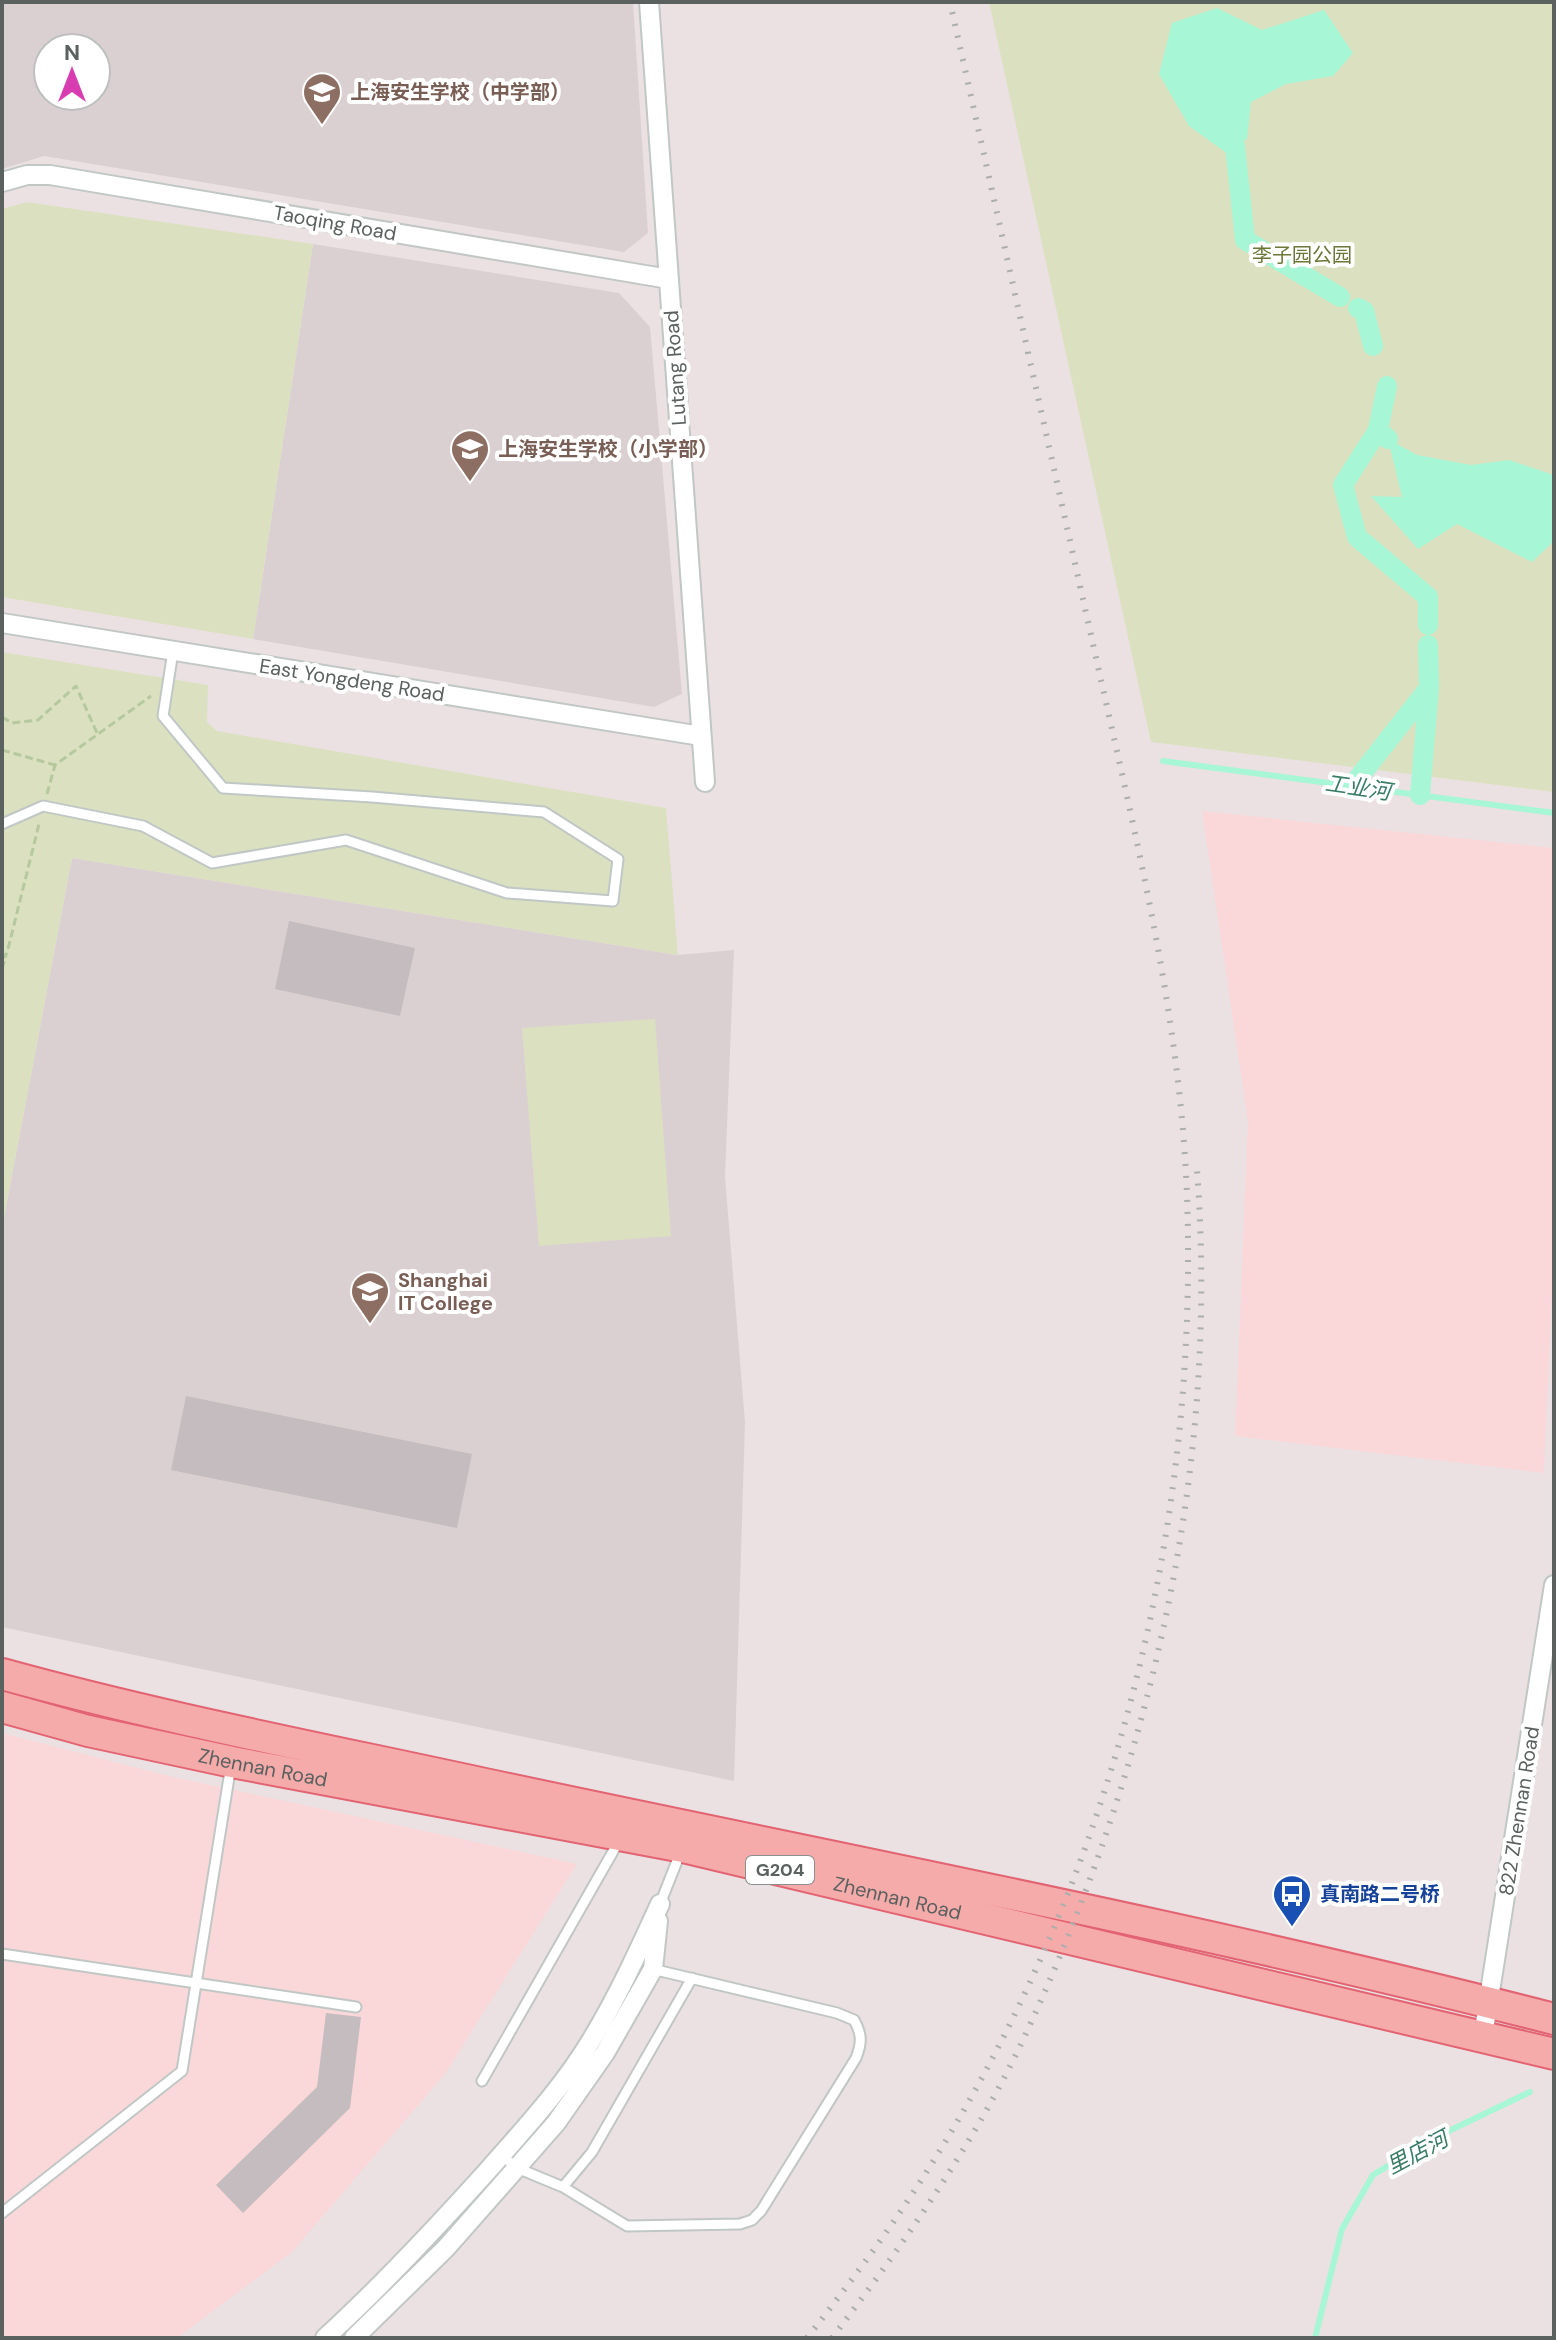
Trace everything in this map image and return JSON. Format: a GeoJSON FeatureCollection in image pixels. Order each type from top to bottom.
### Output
{"type":"FeatureCollection","features":[{"type":"Feature","properties":{"kind":"main road","name":"Zhennan Road"},"geometry":{"type":"LineString","coordinates":[[2,1674],[105,1702],[627,1825],[940,1878],[1265,1949],[1554,2019]]}},
{"type":"Feature","properties":{"kind":"main road","name":"Zhennan Road"},"geometry":{"type":"LineString","coordinates":[[2,1707],[88,1731],[232,1762],[627,1825]]}},
{"type":"Feature","properties":{"kind":"main road","name":"Zhennan Road"},"geometry":{"type":"LineString","coordinates":[[686,1837],[1554,2054]]}},
{"type":"Feature","properties":{"kind":"street","name":"Lutang Road"},"geometry":{"type":"LineString","coordinates":[[649,2],[705,782]]}},
{"type":"Feature","properties":{"kind":"street","name":"Taoqing Road"},"geometry":{"type":"LineString","coordinates":[[2,182],[27,175],[50,175],[669,279]]}},
{"type":"Feature","properties":{"kind":"street","name":"East Yongdeng Road"},"geometry":{"type":"LineString","coordinates":[[2,623],[701,736]]}},
{"type":"Feature","properties":{"kind":"street","name":"822 Zhennan Road"},"geometry":{"type":"LineString","coordinates":[[1483,2036],[1554,1585]]}},
{"type":"Feature","properties":{"kind":"street"},"geometry":{"type":"LineString","coordinates":[[325,2338],[375,2292],[544,2107],[591,2041],[634,1962],[660,1904]]}},
{"type":"Feature","properties":{"kind":"street"},"geometry":{"type":"LineString","coordinates":[[354,2338],[446,2248],[556,2123],[605,2053],[653,1969],[660,1904]]}},
{"type":"Feature","properties":{"kind":"lane"},"geometry":{"type":"LineString","coordinates":[[2,824],[43,806],[143,826],[212,863],[346,840],[507,893],[613,901],[618,859],[544,812],[223,788],[163,716],[173,651]]}},
{"type":"Feature","properties":{"kind":"lane"},"geometry":{"type":"LineString","coordinates":[[2,2213],[182,2071],[232,1762]]}},
{"type":"Feature","properties":{"kind":"lane"},"geometry":{"type":"LineString","coordinates":[[482,2081],[627,1825]]}},
{"type":"Feature","properties":{"kind":"lane"},"geometry":{"type":"LineString","coordinates":[[660,1904],[686,1837]]}},
{"type":"Feature","properties":{"kind":"lane"},"geometry":{"type":"LineString","coordinates":[[2,1954],[356,2007]]}},
{"type":"Feature","properties":{"kind":"lane"},"geometry":{"type":"LineString","coordinates":[[501,2155],[517,2168],[563,2187],[627,2226],[740,2224],[752,2220],[761,2211],[856,2058],[861,2033],[854,2020],[837,2013],[634,1962]]}},
{"type":"Feature","properties":{"kind":"lane"},"geometry":{"type":"LineString","coordinates":[[563,2187],[592,2152],[692,1978]]}},
{"type":"Feature","properties":{"kind":"path"},"geometry":{"type":"LineString","coordinates":[[2,969],[55,765],[168,684]]}},
{"type":"Feature","properties":{"kind":"path"},"geometry":{"type":"LineString","coordinates":[[2,717],[12,723],[38,720],[76,686],[98,734]]}},
{"type":"Feature","properties":{"kind":"path"},"geometry":{"type":"LineString","coordinates":[[2,750],[55,765]]}},
{"type":"Feature","properties":{"kind":"path"},"geometry":{"type":"LineString","coordinates":[[2,959],[7,953]]}},
{"type":"Feature","properties":{"kind":"shaded area","name":"上海安生学校（中学部）"},"geometry":{"type":"Polygon","coordinates":[[[2,2],[633,2],[648,233],[624,252],[44,156],[2,169],[2,2]]]}},
{"type":"Feature","properties":{"kind":"shaded area"},"geometry":{"type":"Polygon","coordinates":[[[1217,8],[1262,30],[1324,10],[1353,53],[1333,76],[1286,84],[1251,102],[1247,139],[1225,152],[1189,126],[1159,74],[1172,23],[1217,8]]]}},
{"type":"Feature","properties":{"kind":"shaded area","name":"上海安生学校（小学部）"},"geometry":{"type":"Polygon","coordinates":[[[313,244],[619,293],[650,327],[682,694],[654,707],[253,639],[313,244]]]}},
{"type":"Feature","properties":{"kind":"shaded area"},"geometry":{"type":"Polygon","coordinates":[[[1388,439],[1417,455],[1471,465],[1509,460],[1551,474],[1554,480],[1554,541],[1532,562],[1457,524],[1418,549],[1371,496],[1402,497],[1388,439]]]}},
{"type":"Feature","properties":{"kind":"shaded area"},"geometry":{"type":"Polygon","coordinates":[[[1202,811],[1554,848],[1554,1245],[1544,1473],[1235,1436],[1248,1122],[1202,811]]]}},
{"type":"Feature","properties":{"kind":"shaded area","name":"Shanghai IT College"},"geometry":{"type":"Polygon","coordinates":[[[72,858],[678,955],[734,950],[725,1177],[745,1422],[734,1781],[2,1627],[2,1228],[72,858]]]}},
{"type":"Feature","properties":{"kind":"shaded area"},"geometry":{"type":"Polygon","coordinates":[[[2,1733],[169,1776],[577,1864],[445,2074],[292,2252],[177,2338],[2,2338],[2,1733]]]}},
{"type":"Feature","properties":{"kind":"green space","name":"李子园公园"},"geometry":{"type":"Polygon","coordinates":[[[989,2],[1554,2],[1554,792],[1151,742],[989,2]]]}},
{"type":"Feature","properties":{"kind":"green space"},"geometry":{"type":"Polygon","coordinates":[[[27,202],[313,244],[253,639],[2,597],[2,209],[27,202]]]}},
{"type":"Feature","properties":{"kind":"green space"},"geometry":{"type":"Polygon","coordinates":[[[2,652],[208,685],[207,722],[217,731],[666,808],[678,955],[72,858],[2,1228],[2,652]]]}},
{"type":"Feature","properties":{"kind":"green space"},"geometry":{"type":"Polygon","coordinates":[[[655,1019],[671,1236],[539,1246],[522,1028],[655,1019]]]}},
{"type":"Feature","properties":{"kind":"building"},"geometry":{"type":"Polygon","coordinates":[[[289,921],[415,948],[400,1016],[275,989],[289,921]]]}},
{"type":"Feature","properties":{"kind":"building"},"geometry":{"type":"Polygon","coordinates":[[[186,1396],[472,1454],[457,1528],[171,1470],[186,1396]]]}},
{"type":"Feature","properties":{"kind":"building"},"geometry":{"type":"Polygon","coordinates":[[[326,2013],[361,2017],[350,2108],[243,2213],[216,2185],[317,2087],[326,2013]]]}},
{"type":"Feature","properties":{"kind":"waterway"},"geometry":{"type":"LineString","coordinates":[[1235,146],[1245,240],[1340,297]]}},
{"type":"Feature","properties":{"kind":"waterway"},"geometry":{"type":"LineString","coordinates":[[1358,308],[1364,311],[1373,346]]}},
{"type":"Feature","properties":{"kind":"waterway"},"geometry":{"type":"LineString","coordinates":[[1378,430],[1387,386]]}},
{"type":"Feature","properties":{"kind":"waterway"},"geometry":{"type":"LineString","coordinates":[[1388,439],[1378,430],[1343,485],[1357,537],[1428,597],[1428,625]]}},
{"type":"Feature","properties":{"kind":"waterway"},"geometry":{"type":"LineString","coordinates":[[1420,795],[1429,688],[1428,645]]}},
{"type":"Feature","properties":{"kind":"waterway"},"geometry":{"type":"LineString","coordinates":[[1352,786],[1429,688]]}},
{"type":"Feature","properties":{"kind":"waterway","name":"工业河"},"geometry":{"type":"LineString","coordinates":[[1163,761],[1554,813]]}},
{"type":"Feature","properties":{"kind":"waterway","name":"里店河"},"geometry":{"type":"LineString","coordinates":[[1315,2338],[1342,2229],[1373,2175],[1430,2140],[1530,2092]]}},
{"type":"Feature","properties":{"kind":"railway"},"geometry":{"type":"LineString","coordinates":[[807,2338],[915,2190],[993,2057],[1048,1942],[1094,1823],[1131,1701],[1159,1576],[1177,1450],[1187,1323],[1187,1195],[1183,1128],[1154,927],[950,2]]}},
{"type":"Feature","properties":{"kind":"railway"},"geometry":{"type":"LineString","coordinates":[[832,2338],[934,2195],[981,2120],[1022,2042],[1067,1939],[1106,1834],[1139,1726],[1166,1617],[1185,1506],[1197,1395],[1201,1282],[1197,1170]]}},
{"type":"Feature","properties":{"kind":"place","name":"上海安生学校（中学部）"},"geometry":{"type":"Point","coordinates":[322,126]}},
{"type":"Feature","properties":{"kind":"place","name":"上海安生学校（小学部）"},"geometry":{"type":"Point","coordinates":[470,483]}},
{"type":"Feature","properties":{"kind":"place","name":"Shanghai IT College"},"geometry":{"type":"Point","coordinates":[370,1325]}},
{"type":"Feature","properties":{"kind":"place","name":"真南路二号桥"},"geometry":{"type":"Point","coordinates":[1292,1928]}}]}
